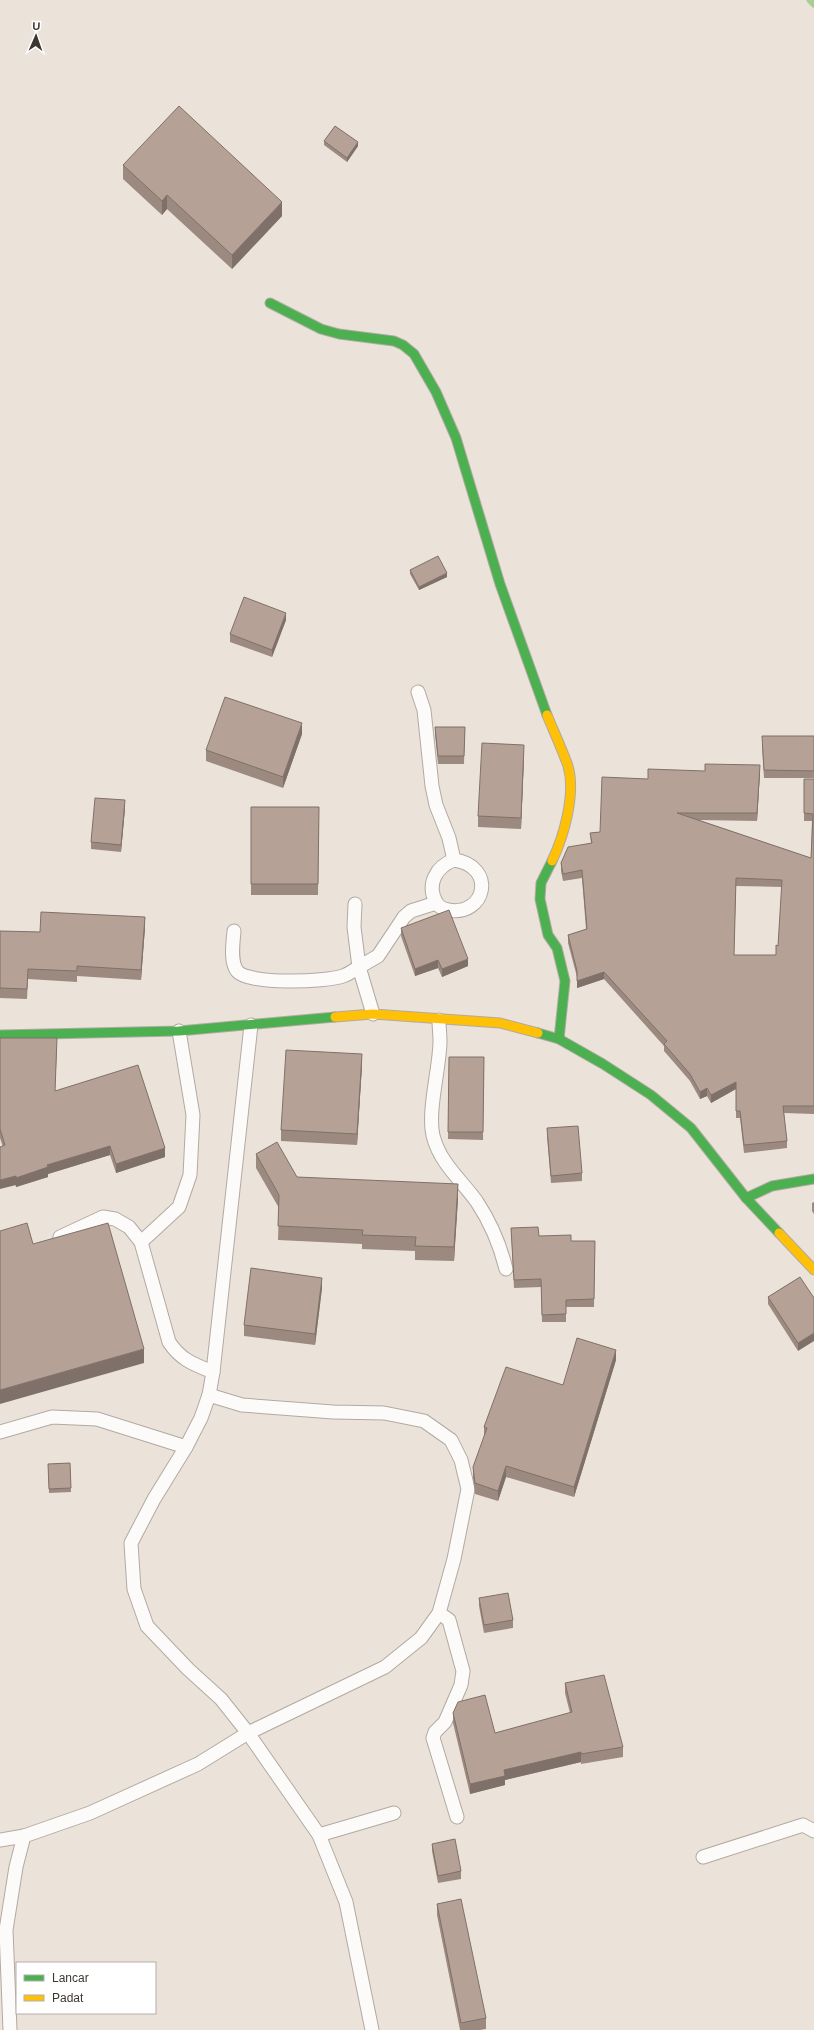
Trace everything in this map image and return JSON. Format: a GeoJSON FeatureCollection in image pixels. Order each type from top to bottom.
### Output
{"type":"FeatureCollection","features":[{"type":"Feature","properties":{"kind":"street"},"geometry":{"type":"LineString","coordinates":[[270,302],[310,325],[327,332],[399,342],[411,350],[431,383],[449,421],[462,455],[491,557],[520,643],[568,767],[571,786],[569,807],[556,852],[541,883],[540,899],[546,929],[557,948],[565,981],[559,1039]]}},
{"type":"Feature","properties":{"kind":"street"},"geometry":{"type":"LineString","coordinates":[[0,1035],[179,1031],[373,1014],[500,1024],[559,1039],[651,1095],[691,1128],[746,1198],[814,1270]]}},
{"type":"Feature","properties":{"kind":"street"},"geometry":{"type":"LineString","coordinates":[[746,1198],[772,1186],[814,1179]]}},
{"type":"Feature","properties":{"kind":"lane"},"geometry":{"type":"LineString","coordinates":[[418,692],[424,710],[432,786],[436,805],[449,838],[454,860]]}},
{"type":"Feature","properties":{"kind":"lane"},"geometry":{"type":"LineString","coordinates":[[454,860],[471,865],[478,872],[482,881],[482,891],[477,900],[469,907],[461,911],[443,909],[436,903],[432,891],[432,884],[435,876],[447,863],[454,860]]}},
{"type":"Feature","properties":{"kind":"lane"},"geometry":{"type":"LineString","coordinates":[[234,931],[233,962],[239,973],[250,978],[317,981],[344,976],[378,956],[404,917],[411,911],[436,903]]}},
{"type":"Feature","properties":{"kind":"lane"},"geometry":{"type":"LineString","coordinates":[[355,904],[354,927],[359,967],[373,1014]]}},
{"type":"Feature","properties":{"kind":"lane"},"geometry":{"type":"LineString","coordinates":[[439,1020],[440,1042],[432,1126],[434,1139],[457,1179],[477,1202],[495,1232],[506,1269]]}},
{"type":"Feature","properties":{"kind":"lane"},"geometry":{"type":"LineString","coordinates":[[251,1025],[213,1372],[209,1395],[201,1418],[186,1447],[154,1499],[132,1543],[134,1589],[147,1626],[188,1669],[221,1699],[248,1733],[319,1835],[346,1902],[372,2030]]}},
{"type":"Feature","properties":{"kind":"lane"},"geometry":{"type":"LineString","coordinates":[[141,1242],[179,1207],[190,1175],[193,1115],[179,1031]]}},
{"type":"Feature","properties":{"kind":"lane"},"geometry":{"type":"LineString","coordinates":[[60,1237],[102,1217],[115,1219],[128,1227],[141,1242],[169,1342],[176,1353],[189,1362],[213,1372]]}},
{"type":"Feature","properties":{"kind":"lane"},"geometry":{"type":"LineString","coordinates":[[0,1840],[24,1836],[90,1813],[198,1764],[248,1733],[385,1667],[421,1638],[439,1613],[454,1559],[468,1490],[461,1460],[451,1440],[424,1421],[384,1413],[333,1412],[242,1405],[209,1395]]}},
{"type":"Feature","properties":{"kind":"lane"},"geometry":{"type":"LineString","coordinates":[[0,1432],[52,1416],[97,1419],[186,1447]]}},
{"type":"Feature","properties":{"kind":"lane"},"geometry":{"type":"LineString","coordinates":[[439,1613],[448,1620],[463,1671],[461,1685],[445,1722],[435,1732],[433,1738],[457,1817]]}},
{"type":"Feature","properties":{"kind":"lane"},"geometry":{"type":"LineString","coordinates":[[319,1835],[394,1813]]}},
{"type":"Feature","properties":{"kind":"lane"},"geometry":{"type":"LineString","coordinates":[[703,1857],[803,1825],[814,1831]]}},
{"type":"Feature","properties":{"kind":"lane"},"geometry":{"type":"LineString","coordinates":[[10,2030],[6,1930],[16,1867],[24,1836]]}},
{"type":"Feature","properties":{"kind":"building"},"geometry":{"type":"Polygon","coordinates":[[[179,106],[282,202],[232,255],[167,195],[162,201],[123,165],[179,106]]]}},
{"type":"Feature","properties":{"kind":"building"},"geometry":{"type":"Polygon","coordinates":[[[335,126],[358,142],[347,158],[324,141],[335,126]]]}},
{"type":"Feature","properties":{"kind":"building"},"geometry":{"type":"Polygon","coordinates":[[[438,556],[447,573],[419,587],[410,570],[438,556]]]}},
{"type":"Feature","properties":{"kind":"building"},"geometry":{"type":"Polygon","coordinates":[[[244,597],[286,613],[272,650],[230,634],[244,597]]]}},
{"type":"Feature","properties":{"kind":"building"},"geometry":{"type":"Polygon","coordinates":[[[225,697],[302,723],[283,777],[206,750],[225,697]]]}},
{"type":"Feature","properties":{"kind":"building"},"geometry":{"type":"Polygon","coordinates":[[[435,727],[465,727],[464,756],[438,756],[435,727]]]}},
{"type":"Feature","properties":{"kind":"building"},"geometry":{"type":"Polygon","coordinates":[[[762,736],[814,736],[814,771],[764,770],[762,736]]]}},
{"type":"Feature","properties":{"kind":"building"},"geometry":{"type":"Polygon","coordinates":[[[482,743],[524,745],[521,818],[478,816],[482,743]]]}},
{"type":"Feature","properties":{"kind":"building"},"geometry":{"type":"Polygon","coordinates":[[[705,764],[760,765],[757,813],[677,813],[811,858],[813,814],[804,813],[804,779],[814,779],[814,1106],[783,1106],[787,1141],[744,1145],[740,1111],[736,1111],[736,1082],[711,1095],[707,1088],[700,1092],[690,1074],[664,1044],[667,1041],[604,972],[577,981],[577,971],[568,935],[587,929],[582,870],[563,874],[561,863],[568,847],[592,843],[590,833],[600,832],[602,777],[648,779],[648,769],[705,771],[705,764]],[[736,878],[734,955],[776,955],[776,945],[778,946],[782,880],[736,878]]]}},
{"type":"Feature","properties":{"kind":"building"},"geometry":{"type":"Polygon","coordinates":[[[95,798],[125,800],[121,845],[91,842],[95,798]]]}},
{"type":"Feature","properties":{"kind":"building"},"geometry":{"type":"Polygon","coordinates":[[[251,807],[319,807],[318,884],[251,884],[251,807]]]}},
{"type":"Feature","properties":{"kind":"building"},"geometry":{"type":"Polygon","coordinates":[[[449,910],[468,959],[442,969],[438,960],[415,969],[401,928],[449,910]]]}},
{"type":"Feature","properties":{"kind":"building"},"geometry":{"type":"Polygon","coordinates":[[[41,912],[145,917],[141,970],[77,966],[77,971],[28,969],[27,989],[0,988],[0,931],[40,932],[41,912]]]}},
{"type":"Feature","properties":{"kind":"building"},"geometry":{"type":"Polygon","coordinates":[[[0,1038],[57,1038],[55,1091],[138,1065],[165,1148],[116,1164],[110,1146],[47,1165],[48,1167],[16,1178],[16,1176],[0,1180],[0,1147],[5,1145],[0,1129],[0,1038]]]}},
{"type":"Feature","properties":{"kind":"building"},"geometry":{"type":"Polygon","coordinates":[[[286,1050],[362,1054],[357,1134],[281,1130],[286,1050]]]}},
{"type":"Feature","properties":{"kind":"building"},"geometry":{"type":"Polygon","coordinates":[[[449,1057],[484,1057],[483,1132],[448,1132],[449,1057]]]}},
{"type":"Feature","properties":{"kind":"building"},"geometry":{"type":"Polygon","coordinates":[[[578,1126],[582,1173],[551,1176],[547,1128],[578,1126]]]}},
{"type":"Feature","properties":{"kind":"building"},"geometry":{"type":"Polygon","coordinates":[[[277,1142],[297,1177],[458,1184],[454,1247],[415,1246],[416,1237],[362,1235],[363,1230],[278,1226],[279,1195],[256,1154],[277,1142]]]}},
{"type":"Feature","properties":{"kind":"building"},"geometry":{"type":"Polygon","coordinates":[[[27,1223],[33,1244],[108,1223],[144,1349],[0,1390],[0,1231],[27,1223]]]}},
{"type":"Feature","properties":{"kind":"building"},"geometry":{"type":"Polygon","coordinates":[[[538,1227],[539,1236],[571,1235],[571,1241],[595,1241],[594,1299],[566,1300],[566,1314],[542,1315],[541,1279],[514,1280],[511,1228],[538,1227]]]}},
{"type":"Feature","properties":{"kind":"building"},"geometry":{"type":"Polygon","coordinates":[[[251,1268],[322,1278],[315,1334],[244,1325],[251,1268]]]}},
{"type":"Feature","properties":{"kind":"building"},"geometry":{"type":"Polygon","coordinates":[[[800,1277],[814,1298],[814,1333],[798,1343],[768,1297],[800,1277]]]}},
{"type":"Feature","properties":{"kind":"building"},"geometry":{"type":"Polygon","coordinates":[[[577,1338],[616,1350],[574,1487],[506,1466],[498,1491],[475,1483],[473,1467],[487,1428],[484,1427],[506,1367],[563,1385],[577,1338]]]}},
{"type":"Feature","properties":{"kind":"building"},"geometry":{"type":"Polygon","coordinates":[[[70,1463],[71,1488],[49,1489],[48,1464],[70,1463]]]}},
{"type":"Feature","properties":{"kind":"building"},"geometry":{"type":"Polygon","coordinates":[[[508,1593],[513,1620],[484,1625],[479,1598],[508,1593]]]}},
{"type":"Feature","properties":{"kind":"building"},"geometry":{"type":"Polygon","coordinates":[[[604,1675],[623,1747],[581,1754],[581,1752],[504,1770],[505,1776],[470,1784],[453,1713],[458,1702],[485,1695],[495,1733],[572,1712],[565,1683],[604,1675]]]}},
{"type":"Feature","properties":{"kind":"building"},"geometry":{"type":"Polygon","coordinates":[[[455,1839],[461,1871],[438,1876],[432,1844],[455,1839]]]}},
{"type":"Feature","properties":{"kind":"building"},"geometry":{"type":"Polygon","coordinates":[[[461,1899],[486,2018],[461,2023],[437,1904],[461,1899]]]}},
{"type":"Feature","properties":{"kind":"waterway"},"geometry":{"type":"LineString","coordinates":[[810,0],[814,4]]}},
{"type":"Feature","properties":{"kind":"traffic: fast"},"geometry":{"type":"LineString","coordinates":[[270,303],[321,329],[339,334],[394,341],[403,345],[414,354],[436,392],[456,438],[500,584],[547,715]]}},
{"type":"Feature","properties":{"kind":"traffic: fast"},"geometry":{"type":"LineString","coordinates":[[552,861],[541,883],[540,899],[548,935],[557,948],[565,981],[559,1039]]}},
{"type":"Feature","properties":{"kind":"traffic: fast"},"geometry":{"type":"LineString","coordinates":[[0,1035],[179,1031],[335,1017]]}},
{"type":"Feature","properties":{"kind":"traffic: fast"},"geometry":{"type":"LineString","coordinates":[[538,1033],[559,1039],[603,1064],[651,1095],[691,1128],[746,1198],[779,1233]]}},
{"type":"Feature","properties":{"kind":"traffic: fast"},"geometry":{"type":"LineString","coordinates":[[746,1198],[772,1186],[814,1179]]}},
{"type":"Feature","properties":{"kind":"traffic: slow"},"geometry":{"type":"LineString","coordinates":[[547,715],[568,766],[571,789],[568,815],[561,840],[552,861]]}},
{"type":"Feature","properties":{"kind":"traffic: slow"},"geometry":{"type":"LineString","coordinates":[[335,1017],[373,1014],[500,1023],[538,1033]]}},
{"type":"Feature","properties":{"kind":"traffic: slow"},"geometry":{"type":"LineString","coordinates":[[779,1233],[814,1270]]}}]}
